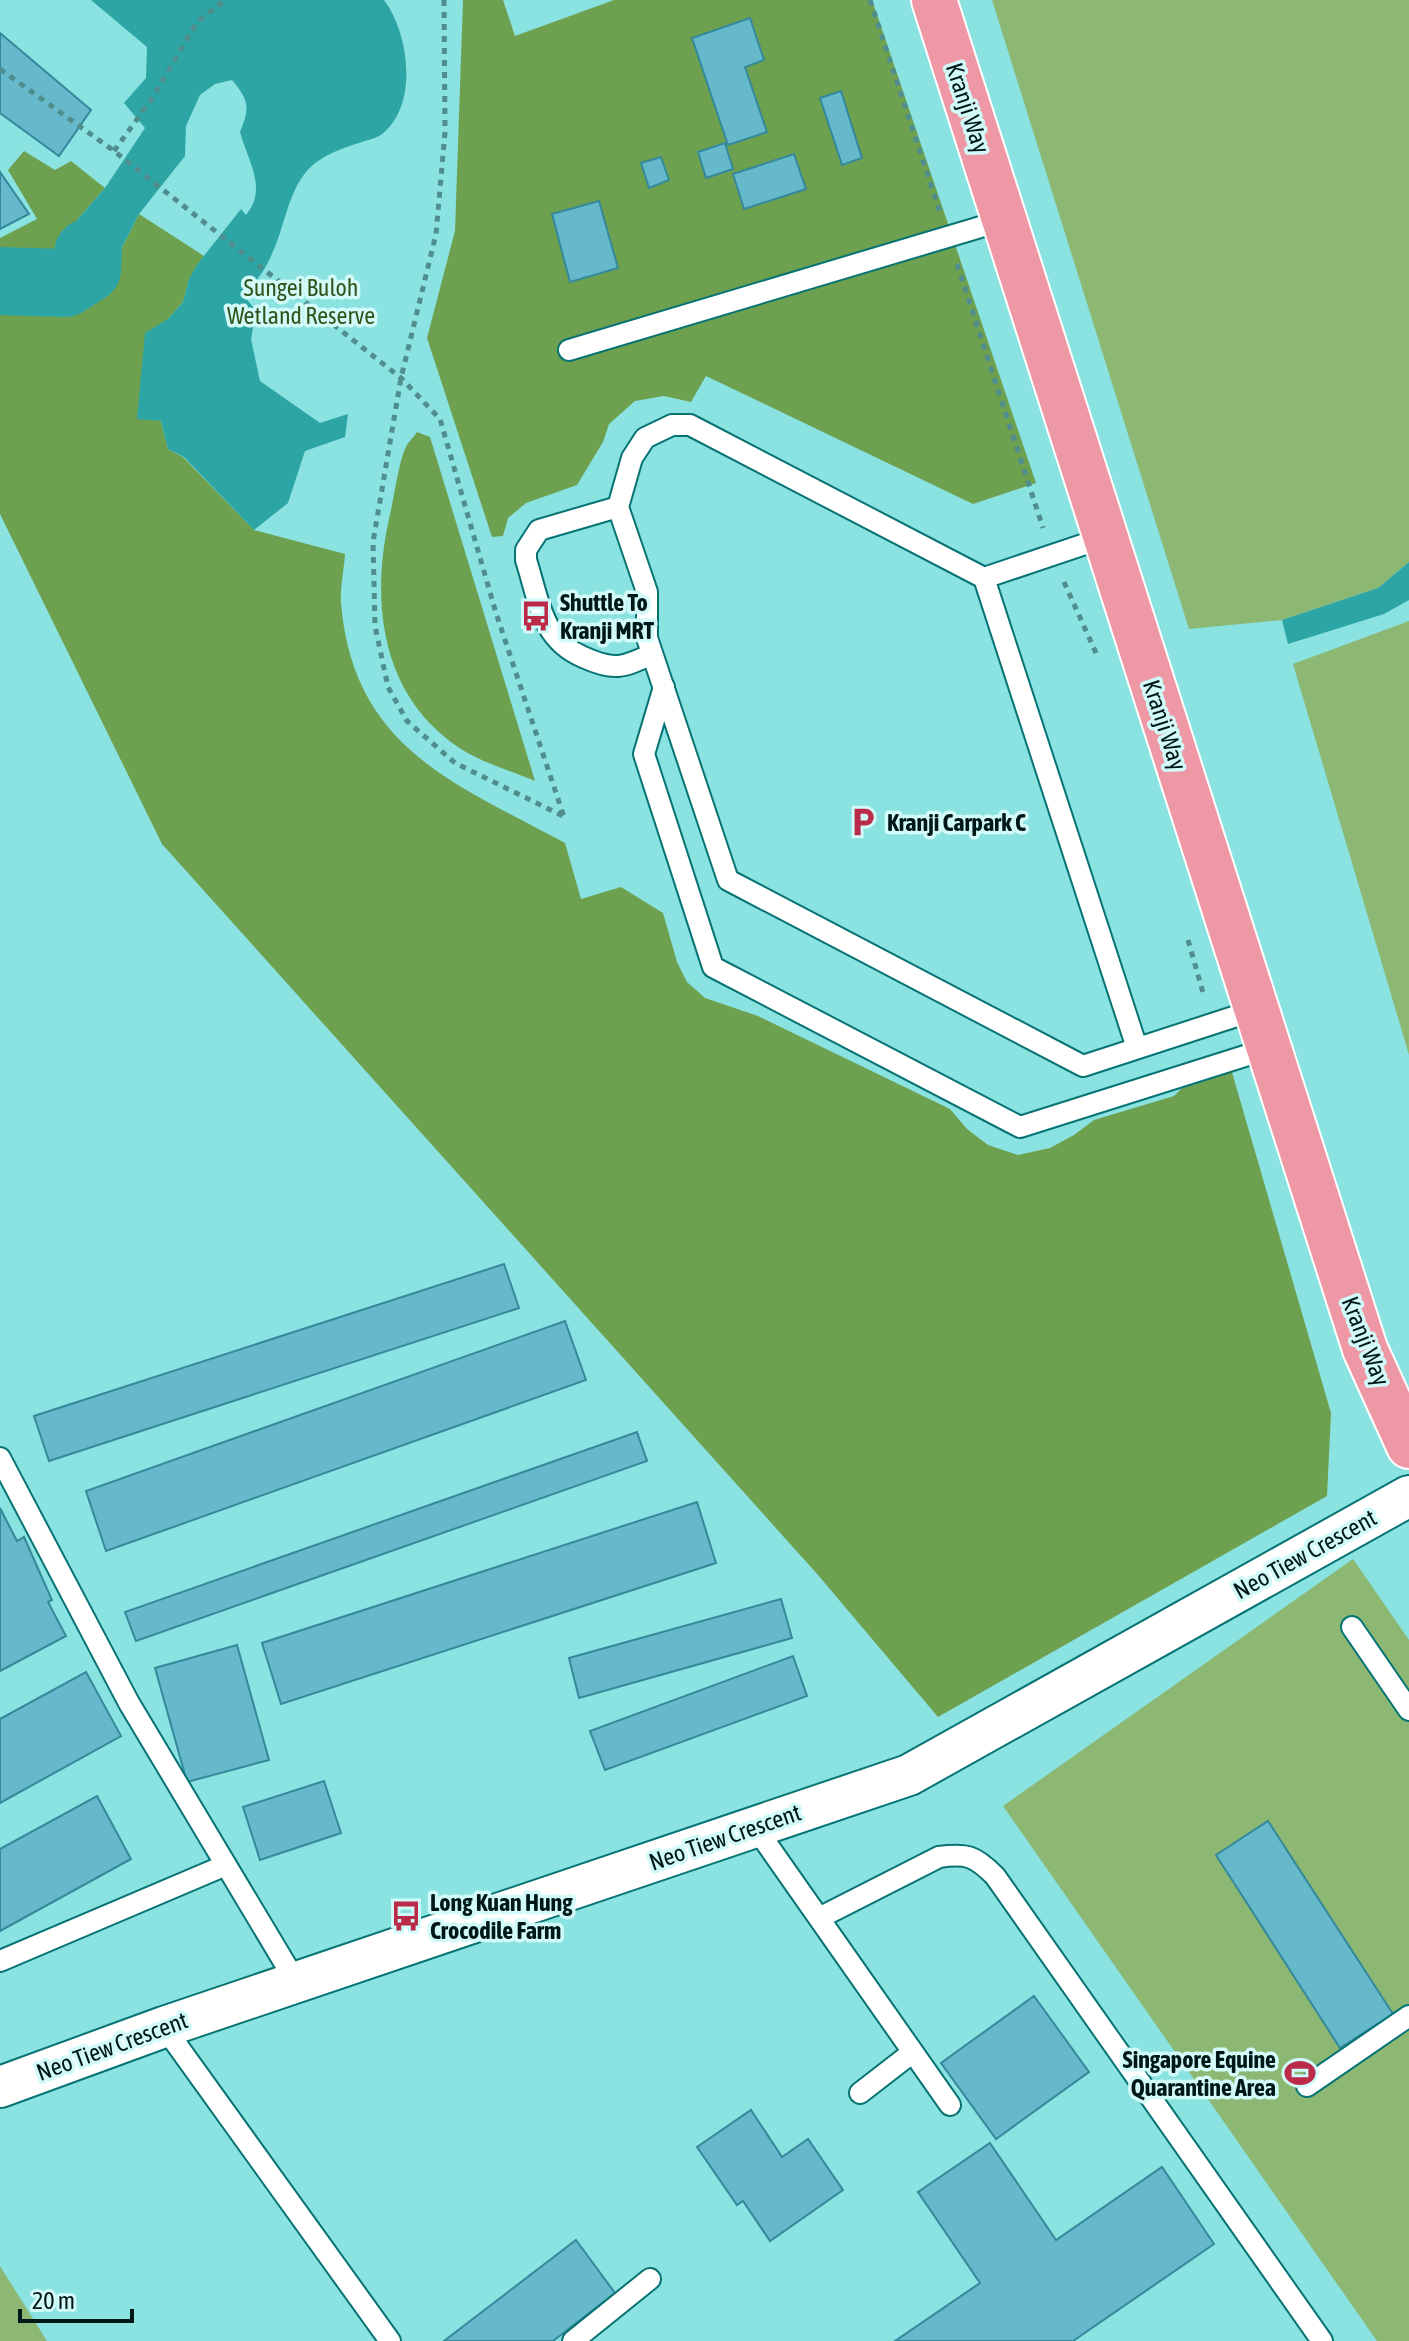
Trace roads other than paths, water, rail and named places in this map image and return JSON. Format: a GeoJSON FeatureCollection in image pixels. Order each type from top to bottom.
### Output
{"type":"FeatureCollection","features":[{"type":"Feature","properties":{"kind":"main road","name":"Kranji Way"},"geometry":{"type":"LineString","coordinates":[[934,0],[1365,1349],[1409,1446]]}},
{"type":"Feature","properties":{"kind":"street","name":"Neo Tiew Crescent"},"geometry":{"type":"LineString","coordinates":[[0,2087],[164,2027],[909,1775],[1409,1496]]}},
{"type":"Feature","properties":{"kind":"lane"},"geometry":{"type":"LineString","coordinates":[[569,350],[1004,220]]}},
{"type":"Feature","properties":{"kind":"lane"},"geometry":{"type":"LineString","coordinates":[[1137,1048],[984,578],[690,425],[672,425],[645,438],[632,458],[618,507],[647,592],[646,619],[652,654],[728,880],[1083,1066],[1212,1024],[1261,1030]]}},
{"type":"Feature","properties":{"kind":"lane"},"geometry":{"type":"LineString","coordinates":[[618,507],[539,530],[526,550],[526,560],[547,627],[558,643],[604,667],[624,668],[652,654]]}},
{"type":"Feature","properties":{"kind":"lane"},"geometry":{"type":"LineString","coordinates":[[984,578],[1106,537]]}},
{"type":"Feature","properties":{"kind":"lane"},"geometry":{"type":"LineString","coordinates":[[664,687],[644,754],[713,967],[1020,1127],[1261,1030]]}},
{"type":"Feature","properties":{"kind":"lane"},"geometry":{"type":"LineString","coordinates":[[0,1458],[129,1703],[296,1982]]}},
{"type":"Feature","properties":{"kind":"lane"},"geometry":{"type":"LineString","coordinates":[[1352,1627],[1409,1710]]}},
{"type":"Feature","properties":{"kind":"lane"},"geometry":{"type":"LineString","coordinates":[[755,1827],[950,2105]]}},
{"type":"Feature","properties":{"kind":"lane"},"geometry":{"type":"LineString","coordinates":[[819,1918],[939,1857],[960,1854],[980,1860],[995,1876],[1322,2341]]}},
{"type":"Feature","properties":{"kind":"lane"},"geometry":{"type":"LineString","coordinates":[[0,1961],[226,1865]]}},
{"type":"Feature","properties":{"kind":"lane"},"geometry":{"type":"LineString","coordinates":[[1307,2086],[1409,2016]]}},
{"type":"Feature","properties":{"kind":"lane"},"geometry":{"type":"LineString","coordinates":[[164,2027],[390,2341]]}},
{"type":"Feature","properties":{"kind":"lane"},"geometry":{"type":"LineString","coordinates":[[860,2093],[913,2052]]}},
{"type":"Feature","properties":{"kind":"lane"},"geometry":{"type":"LineString","coordinates":[[573,2341],[650,2279]]}},
{"type":"Feature","properties":{"kind":"water"},"geometry":{"type":"Polygon","coordinates":[[[91,0],[384,0],[399,31],[406,68],[405,88],[394,121],[380,136],[331,154],[306,172],[294,191],[268,262],[245,297],[256,311],[251,339],[260,381],[320,423],[348,414],[345,437],[305,451],[288,503],[254,530],[184,457],[168,449],[161,421],[137,419],[145,333],[168,319],[183,302],[196,266],[241,209],[246,215],[255,195],[254,175],[240,132],[246,104],[232,80],[215,84],[200,95],[186,126],[185,156],[139,214],[112,267],[77,301],[50,302],[15,289],[15,278],[53,268],[66,256],[71,227],[105,188],[145,128],[124,103],[146,78],[147,47],[91,0]]]}},
{"type":"Feature","properties":{"kind":"water"},"geometry":{"type":"Polygon","coordinates":[[[1409,562],[1409,600],[1384,614],[1288,644],[1282,620],[1378,588],[1409,562]]]}},
{"type":"Feature","properties":{"kind":"waterway"},"geometry":{"type":"LineString","coordinates":[[0,281],[65,283],[87,269],[88,253]]}},
{"type":"Feature","properties":{"kind":"place","name":"Shuttle To Kranji MRT"},"geometry":{"type":"Point","coordinates":[536,616]}},
{"type":"Feature","properties":{"kind":"place","name":"Kranji Carpark C"},"geometry":{"type":"Point","coordinates":[863,822]}},
{"type":"Feature","properties":{"kind":"place","name":"Long Kuan Hung Crocodile Farm"},"geometry":{"type":"Point","coordinates":[406,1916]}},
{"type":"Feature","properties":{"kind":"place","name":"Singapore Equine Quarantine Area"},"geometry":{"type":"Point","coordinates":[1300,2073]}},
{"type":"Feature","properties":{"kind":"park label","name":"Sungei Buloh Wetland Reserve"},"geometry":{"type":"Point","coordinates":[301,301]}}]}
